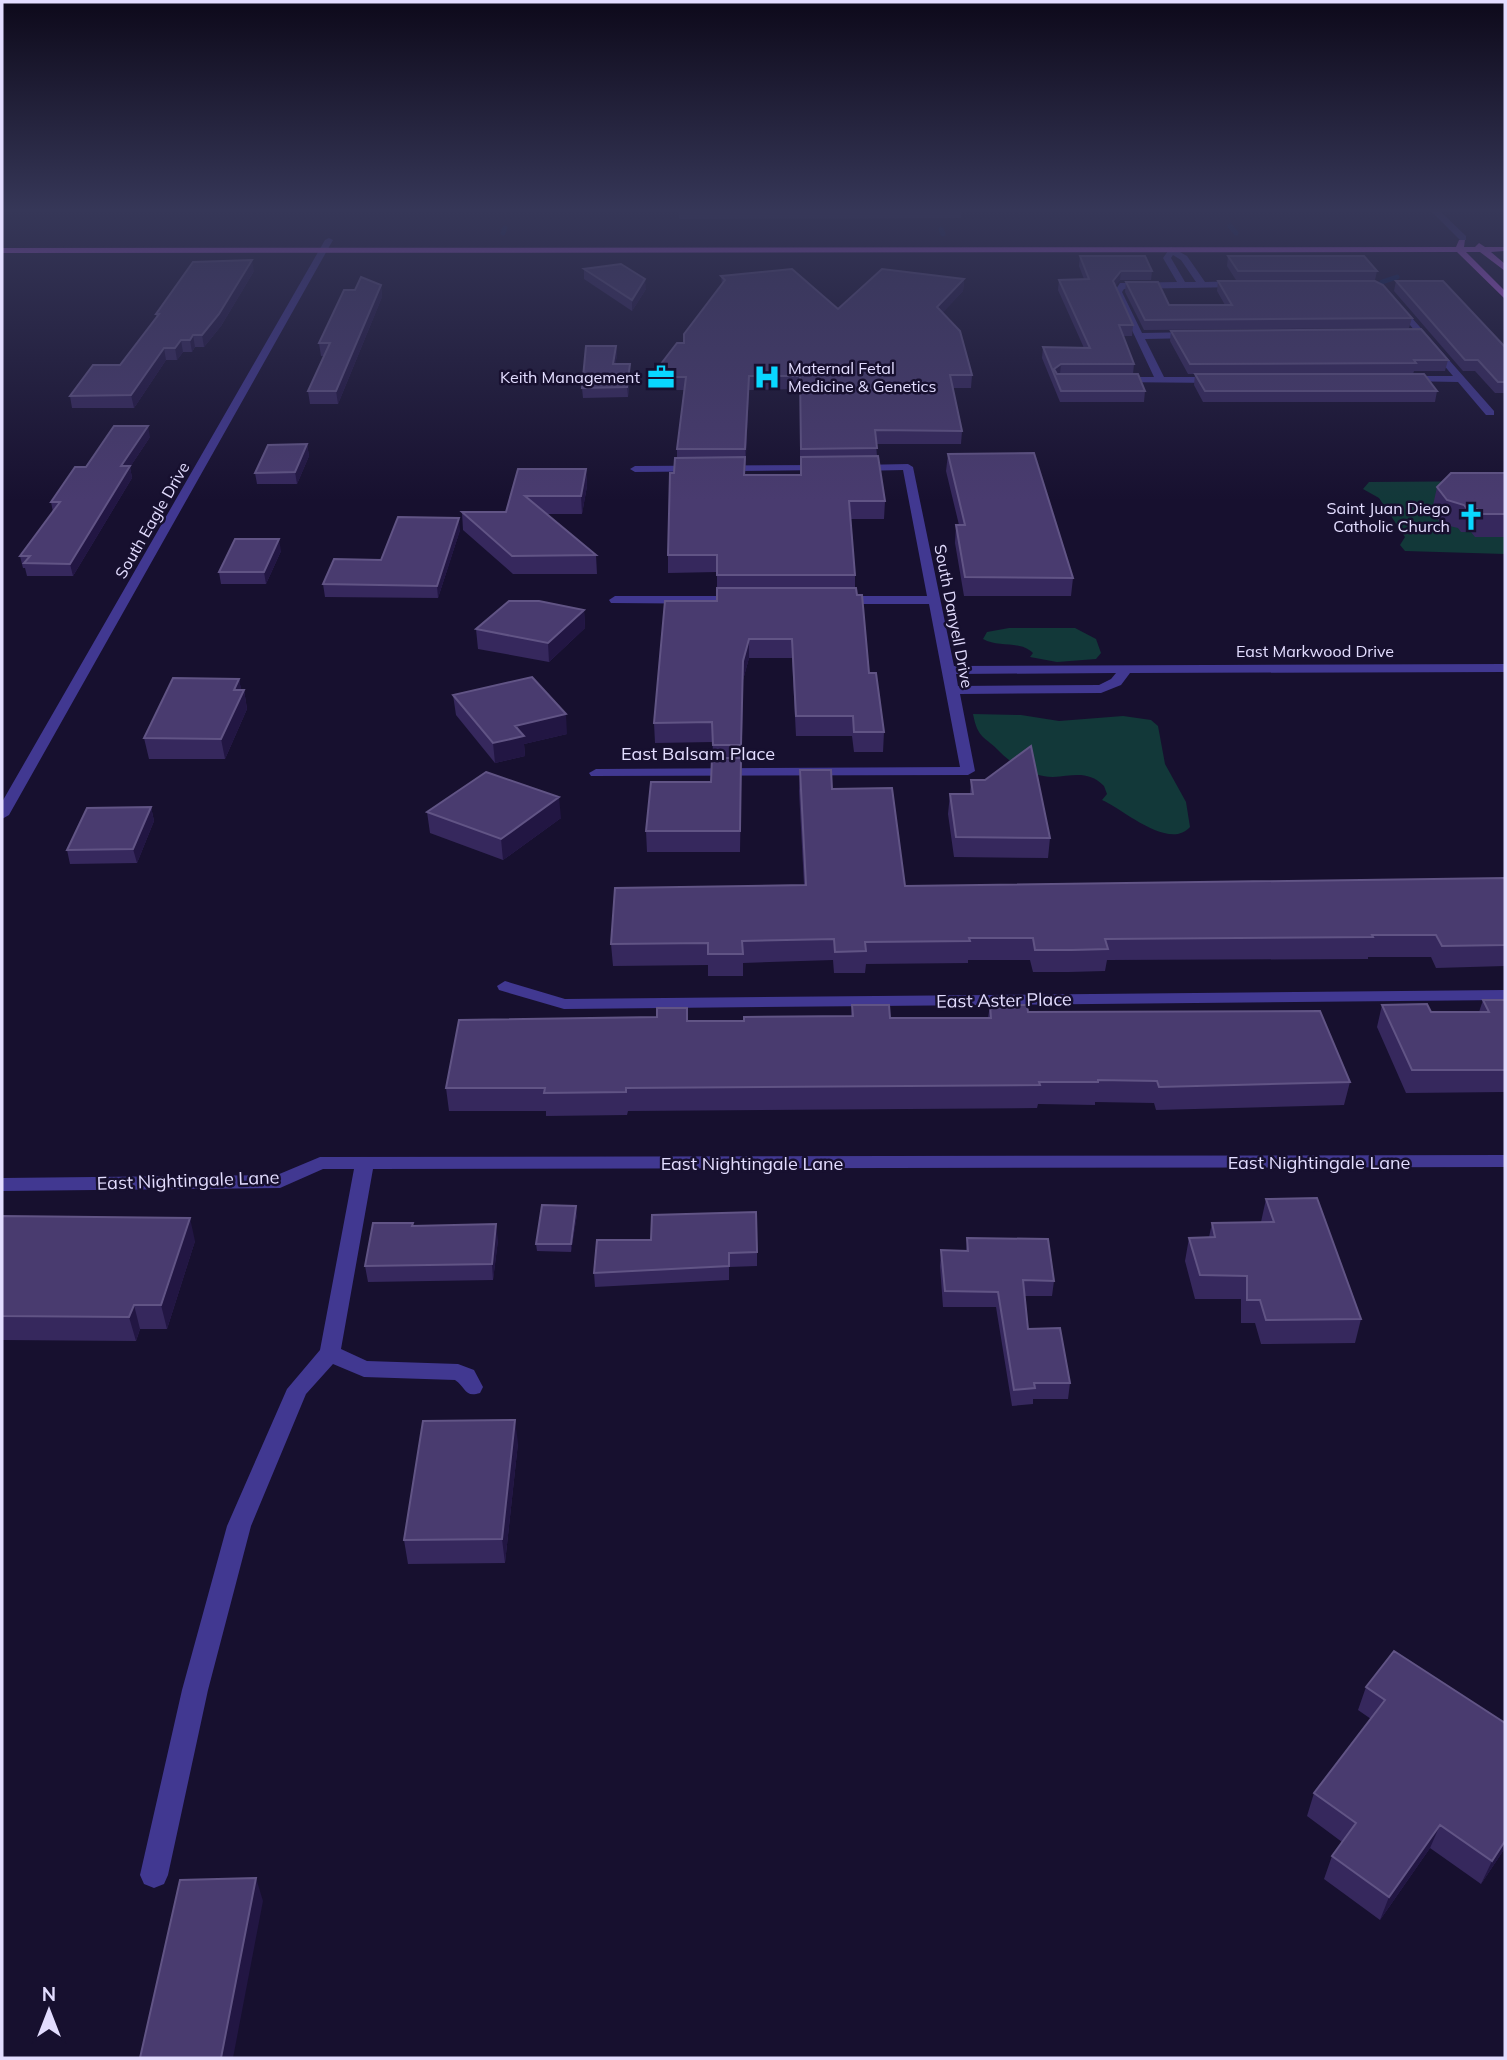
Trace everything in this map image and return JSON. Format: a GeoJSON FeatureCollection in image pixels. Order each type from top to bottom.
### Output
{"type":"FeatureCollection","features":[{"type":"Feature","properties":{"kind":"street","name":"South Eagle Drive"},"geometry":{"type":"LineString","coordinates":[[2,814],[291,308]]}},
{"type":"Feature","properties":{"kind":"street"},"geometry":{"type":"LineString","coordinates":[[1126,308],[1160,380]]}},
{"type":"Feature","properties":{"kind":"street"},"geometry":{"type":"LineString","coordinates":[[1400,308],[1490,413]]}},
{"type":"Feature","properties":{"kind":"street"},"geometry":{"type":"LineString","coordinates":[[1409,334],[1422,334]]}},
{"type":"Feature","properties":{"kind":"street"},"geometry":{"type":"LineString","coordinates":[[1139,336],[1206,335]]}},
{"type":"Feature","properties":{"kind":"street"},"geometry":{"type":"LineString","coordinates":[[1392,379],[1461,379]]}},
{"type":"Feature","properties":{"kind":"street"},"geometry":{"type":"LineString","coordinates":[[1098,380],[1228,380]]}},
{"type":"Feature","properties":{"kind":"street","name":"South Danyell Drive"},"geometry":{"type":"LineString","coordinates":[[635,468],[908,467],[968,771]]}},
{"type":"Feature","properties":{"kind":"street"},"geometry":{"type":"LineString","coordinates":[[615,600],[753,600]]}},
{"type":"Feature","properties":{"kind":"street"},"geometry":{"type":"LineString","coordinates":[[822,600],[933,600]]}},
{"type":"Feature","properties":{"kind":"street","name":"East Markwood Drive"},"geometry":{"type":"LineString","coordinates":[[947,670],[1505,668]]}},
{"type":"Feature","properties":{"kind":"street"},"geometry":{"type":"LineString","coordinates":[[951,690],[1101,689],[1115,682],[1126,669]]}},
{"type":"Feature","properties":{"kind":"street"},"geometry":{"type":"LineString","coordinates":[[1049,670],[1055,690]]}},
{"type":"Feature","properties":{"kind":"street","name":"East Balsam Place"},"geometry":{"type":"LineString","coordinates":[[596,773],[968,771]]}},
{"type":"Feature","properties":{"kind":"street","name":"East Aster Place"},"geometry":{"type":"LineString","coordinates":[[505,986],[564,1004],[1505,995]]}},
{"type":"Feature","properties":{"kind":"street","name":"East Nightingale Lane"},"geometry":{"type":"LineString","coordinates":[[2,1184],[280,1181],[320,1163],[1505,1161]]}},
{"type":"Feature","properties":{"kind":"street"},"geometry":{"type":"LineString","coordinates":[[155,1875],[195,1690],[239,1526],[288,1409],[299,1389],[330,1353],[365,1163]]}},
{"type":"Feature","properties":{"kind":"street"},"geometry":{"type":"LineString","coordinates":[[330,1353],[363,1369],[458,1372],[466,1376],[472,1387]]}},
{"type":"Feature","properties":{"kind":"green space"},"geometry":{"type":"Polygon","coordinates":[[[1505,481],[1505,554],[1405,551],[1400,545],[1405,537],[1379,498],[1363,489],[1369,482],[1505,481]]]}},
{"type":"Feature","properties":{"kind":"green space"},"geometry":{"type":"Polygon","coordinates":[[[1009,628],[1075,628],[1096,639],[1101,653],[1096,659],[1057,662],[1030,657],[1033,653],[1016,645],[983,639],[987,632],[1009,628]]]}},
{"type":"Feature","properties":{"kind":"green space"},"geometry":{"type":"Polygon","coordinates":[[[973,714],[1021,715],[1059,721],[1123,716],[1151,720],[1158,726],[1165,764],[1186,802],[1190,827],[1181,833],[1158,831],[1102,800],[1107,794],[1104,786],[1092,778],[1080,775],[1053,777],[1024,769],[983,737],[977,729],[973,714]]]}},
{"type":"Feature","properties":{"kind":"building"},"geometry":{"type":"Polygon","coordinates":[[[160,308],[223,308],[202,335],[181,340],[175,348],[164,348],[131,395],[70,396],[93,365],[120,365],[159,314],[156,314],[160,308]]]}},
{"type":"Feature","properties":{"kind":"building"},"geometry":{"type":"Polygon","coordinates":[[[335,308],[371,308],[336,391],[308,391],[330,343],[319,343],[335,308]]]}},
{"type":"Feature","properties":{"kind":"building"},"geometry":{"type":"Polygon","coordinates":[[[704,308],[938,308],[960,331],[972,375],[950,375],[962,431],[875,430],[877,448],[801,449],[800,376],[749,376],[745,449],[677,449],[686,377],[651,377],[677,343],[684,343],[684,334],[704,308]]]}},
{"type":"Feature","properties":{"kind":"building"},"geometry":{"type":"Polygon","coordinates":[[[1072,308],[1125,308],[1133,325],[1119,325],[1134,364],[1061,364],[1054,369],[1057,374],[1138,374],[1145,391],[1061,391],[1043,347],[1090,348],[1072,308]]]}},
{"type":"Feature","properties":{"kind":"building"},"geometry":{"type":"Polygon","coordinates":[[[1139,308],[1403,308],[1412,318],[1145,320],[1139,308]]]}},
{"type":"Feature","properties":{"kind":"building"},"geometry":{"type":"Polygon","coordinates":[[[1420,308],[1468,308],[1505,347],[1505,382],[1498,382],[1478,360],[1465,360],[1420,308]]]}},
{"type":"Feature","properties":{"kind":"building"},"geometry":{"type":"Polygon","coordinates":[[[1421,329],[1448,360],[1414,360],[1416,363],[1190,364],[1171,331],[1421,329]]]}},
{"type":"Feature","properties":{"kind":"building"},"geometry":{"type":"Polygon","coordinates":[[[586,346],[616,346],[613,364],[630,364],[627,387],[582,388],[586,346]]]}},
{"type":"Feature","properties":{"kind":"building"},"geometry":{"type":"Polygon","coordinates":[[[1195,374],[1424,374],[1437,391],[1205,391],[1195,374]]]}},
{"type":"Feature","properties":{"kind":"building"},"geometry":{"type":"Polygon","coordinates":[[[114,426],[148,426],[121,466],[130,466],[70,564],[24,563],[30,556],[20,556],[60,502],[51,502],[75,467],[86,467],[114,426]]]}},
{"type":"Feature","properties":{"kind":"building"},"geometry":{"type":"Polygon","coordinates":[[[307,444],[295,472],[255,473],[268,445],[307,444]]]}},
{"type":"Feature","properties":{"kind":"building"},"geometry":{"type":"Polygon","coordinates":[[[1034,453],[1073,578],[965,577],[956,525],[965,525],[948,454],[1034,453]]]}},
{"type":"Feature","properties":{"kind":"building"},"geometry":{"type":"Polygon","coordinates":[[[878,456],[885,501],[849,501],[855,575],[717,575],[717,555],[668,555],[670,473],[674,473],[675,458],[745,457],[744,475],[801,475],[801,457],[878,456]]]}},
{"type":"Feature","properties":{"kind":"building"},"geometry":{"type":"Polygon","coordinates":[[[518,469],[586,469],[581,496],[525,496],[596,555],[512,556],[462,512],[506,512],[518,469]]]}},
{"type":"Feature","properties":{"kind":"building"},"geometry":{"type":"Polygon","coordinates":[[[1451,473],[1505,473],[1505,514],[1481,514],[1477,509],[1467,509],[1464,505],[1447,500],[1437,487],[1451,473]]]}},
{"type":"Feature","properties":{"kind":"building"},"geometry":{"type":"Polygon","coordinates":[[[398,517],[459,518],[437,586],[323,584],[334,559],[381,560],[398,517]]]}},
{"type":"Feature","properties":{"kind":"building"},"geometry":{"type":"Polygon","coordinates":[[[235,539],[279,539],[264,572],[219,572],[235,539]]]}},
{"type":"Feature","properties":{"kind":"building"},"geometry":{"type":"Polygon","coordinates":[[[717,588],[856,588],[857,595],[862,595],[869,673],[876,673],[884,732],[854,732],[853,716],[796,716],[792,639],[749,639],[743,661],[741,745],[713,745],[712,722],[654,723],[665,601],[717,601],[717,588]]]}},
{"type":"Feature","properties":{"kind":"building"},"geometry":{"type":"Polygon","coordinates":[[[509,601],[539,601],[584,610],[548,643],[476,629],[509,601]]]}},
{"type":"Feature","properties":{"kind":"building"},"geometry":{"type":"Polygon","coordinates":[[[532,677],[566,714],[515,726],[524,736],[493,743],[453,695],[532,677]]]}},
{"type":"Feature","properties":{"kind":"building"},"geometry":{"type":"Polygon","coordinates":[[[173,678],[239,679],[234,690],[244,690],[221,739],[144,738],[173,678]]]}},
{"type":"Feature","properties":{"kind":"building"},"geometry":{"type":"Polygon","coordinates":[[[1031,746],[1050,838],[956,837],[950,794],[973,794],[971,780],[985,780],[1031,746]]]}},
{"type":"Feature","properties":{"kind":"building"},"geometry":{"type":"Polygon","coordinates":[[[712,758],[741,758],[740,831],[646,831],[651,782],[711,782],[712,758]]]}},
{"type":"Feature","properties":{"kind":"building"},"geometry":{"type":"Polygon","coordinates":[[[800,770],[831,770],[832,789],[892,788],[905,886],[1505,878],[1505,945],[1442,946],[1436,935],[1105,939],[1108,949],[1072,950],[1035,950],[1033,938],[865,942],[866,951],[835,952],[834,939],[742,941],[743,954],[708,954],[708,943],[611,944],[615,888],[806,885],[800,770]]]}},
{"type":"Feature","properties":{"kind":"building"},"geometry":{"type":"Polygon","coordinates":[[[486,772],[559,797],[501,839],[427,812],[486,772]]]}},
{"type":"Feature","properties":{"kind":"building"},"geometry":{"type":"Polygon","coordinates":[[[151,807],[133,849],[67,850],[87,808],[151,807]]]}},
{"type":"Feature","properties":{"kind":"building"},"geometry":{"type":"Polygon","coordinates":[[[1483,1000],[1505,1000],[1505,1070],[1412,1070],[1382,1005],[1427,1004],[1431,1012],[1489,1012],[1483,1000]]]}},
{"type":"Feature","properties":{"kind":"building"},"geometry":{"type":"Polygon","coordinates":[[[852,1005],[889,1005],[890,1018],[991,1018],[990,1005],[1027,1005],[1028,1012],[1320,1011],[1350,1082],[1159,1087],[1157,1081],[1098,1080],[1039,1082],[1040,1085],[626,1088],[626,1092],[544,1093],[545,1088],[446,1088],[459,1020],[657,1017],[657,1008],[687,1008],[687,1021],[744,1021],[744,1017],[853,1016],[852,1005]]]}},
{"type":"Feature","properties":{"kind":"building"},"geometry":{"type":"Polygon","coordinates":[[[1317,1198],[1361,1319],[1266,1320],[1260,1300],[1247,1300],[1247,1276],[1200,1275],[1189,1238],[1215,1237],[1212,1223],[1274,1222],[1266,1199],[1317,1198]]]}},
{"type":"Feature","properties":{"kind":"building"},"geometry":{"type":"Polygon","coordinates":[[[542,1205],[576,1206],[571,1244],[536,1244],[542,1205]]]}},
{"type":"Feature","properties":{"kind":"building"},"geometry":{"type":"Polygon","coordinates":[[[756,1212],[757,1252],[729,1253],[729,1266],[594,1273],[597,1240],[651,1240],[652,1215],[756,1212]]]}},
{"type":"Feature","properties":{"kind":"building"},"geometry":{"type":"Polygon","coordinates":[[[2,1216],[190,1218],[161,1305],[134,1305],[129,1317],[2,1316],[2,1216]]]}},
{"type":"Feature","properties":{"kind":"building"},"geometry":{"type":"Polygon","coordinates":[[[373,1223],[413,1223],[412,1226],[496,1224],[492,1264],[365,1266],[373,1223]]]}},
{"type":"Feature","properties":{"kind":"building"},"geometry":{"type":"Polygon","coordinates":[[[967,1238],[1048,1239],[1054,1281],[1023,1280],[1028,1329],[1060,1328],[1070,1383],[1034,1383],[1035,1388],[1014,1390],[998,1292],[945,1291],[941,1250],[968,1251],[967,1238]]]}},
{"type":"Feature","properties":{"kind":"building"},"geometry":{"type":"Polygon","coordinates":[[[515,1420],[502,1539],[404,1540],[423,1421],[515,1420]]]}},
{"type":"Feature","properties":{"kind":"building"},"geometry":{"type":"Polygon","coordinates":[[[1394,1651],[1505,1723],[1505,1841],[1492,1861],[1440,1825],[1389,1897],[1332,1856],[1356,1823],[1314,1793],[1385,1700],[1366,1687],[1394,1651]]]}},
{"type":"Feature","properties":{"kind":"building"},"geometry":{"type":"Polygon","coordinates":[[[256,1878],[221,2058],[140,2058],[180,1880],[256,1878]]]}},
{"type":"Feature","properties":{"kind":"place","name":"Keith Management"},"geometry":{"type":"Point","coordinates":[661,377]}},
{"type":"Feature","properties":{"kind":"place","name":"Maternal Fetal Medicine & Genetics"},"geometry":{"type":"Point","coordinates":[767,377]}},
{"type":"Feature","properties":{"kind":"place","name":"Saint Juan Diego Catholic Church"},"geometry":{"type":"Point","coordinates":[1471,517]}}]}
